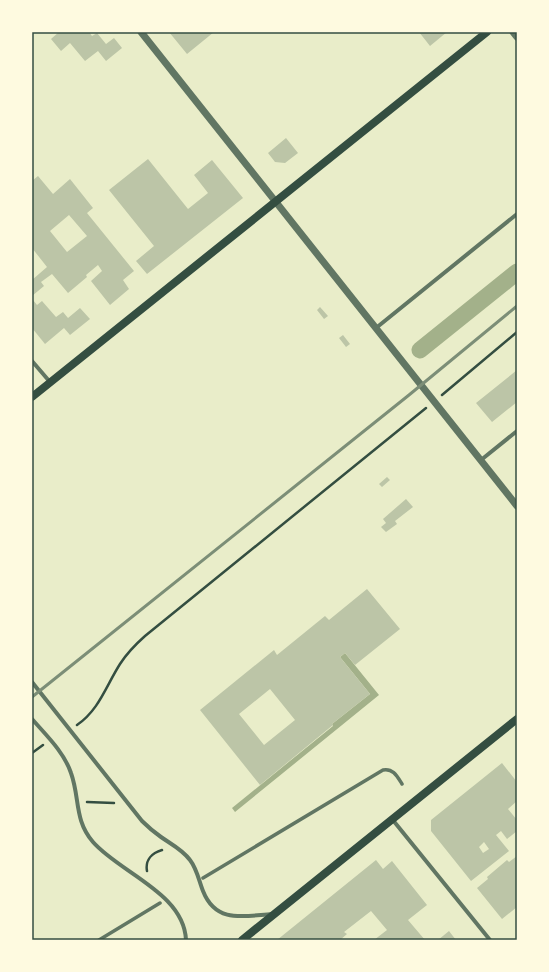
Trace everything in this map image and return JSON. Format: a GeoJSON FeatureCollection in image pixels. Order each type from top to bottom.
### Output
{"type":"FeatureCollection","features":[{"type":"Feature","properties":{"kind":"main road"},"geometry":{"type":"LineString","coordinates":[[32,397],[487,32]]}},
{"type":"Feature","properties":{"kind":"main road"},"geometry":{"type":"LineString","coordinates":[[242,940],[517,719]]}},
{"type":"Feature","properties":{"kind":"street"},"geometry":{"type":"LineString","coordinates":[[141,32],[517,506]]}},
{"type":"Feature","properties":{"kind":"street"},"geometry":{"type":"LineString","coordinates":[[513,32],[517,37]]}},
{"type":"Feature","properties":{"kind":"street"},"geometry":{"type":"LineString","coordinates":[[376,328],[517,214]]}},
{"type":"Feature","properties":{"kind":"street"},"geometry":{"type":"LineString","coordinates":[[32,361],[50,383]]}},
{"type":"Feature","properties":{"kind":"street"},"geometry":{"type":"LineString","coordinates":[[481,460],[517,431]]}},
{"type":"Feature","properties":{"kind":"street"},"geometry":{"type":"LineString","coordinates":[[32,682],[142,821],[159,836],[183,852],[191,861],[206,898],[214,908],[219,912],[232,916],[274,914]]}},
{"type":"Feature","properties":{"kind":"street"},"geometry":{"type":"LineString","coordinates":[[32,719],[58,750],[68,765],[75,788],[79,817],[86,834],[99,848],[172,906],[184,925],[186,940]]}},
{"type":"Feature","properties":{"kind":"street"},"geometry":{"type":"LineString","coordinates":[[203,878],[380,771],[386,769],[392,771],[402,784]]}},
{"type":"Feature","properties":{"kind":"street"},"geometry":{"type":"LineString","coordinates":[[392,819],[490,940]]}},
{"type":"Feature","properties":{"kind":"street"},"geometry":{"type":"LineString","coordinates":[[99,940],[160,903]]}},
{"type":"Feature","properties":{"kind":"path"},"geometry":{"type":"LineString","coordinates":[[443,395],[517,332]]}},
{"type":"Feature","properties":{"kind":"path"},"geometry":{"type":"LineString","coordinates":[[73,727],[84,719],[98,704],[121,664],[131,650],[145,636],[422,412]]}},
{"type":"Feature","properties":{"kind":"path"},"geometry":{"type":"LineString","coordinates":[[32,753],[45,744]]}},
{"type":"Feature","properties":{"kind":"path"},"geometry":{"type":"LineString","coordinates":[[85,797],[86,809]]}},
{"type":"Feature","properties":{"kind":"path"},"geometry":{"type":"LineString","coordinates":[[144,872],[149,875],[146,866],[148,860],[157,852],[166,850]]}},
{"type":"Feature","properties":{"kind":"shaded area"},"geometry":{"type":"Polygon","coordinates":[[[345,653],[379,695],[235,812],[232,808],[370,694],[340,657],[345,653]]]}},
{"type":"Feature","properties":{"kind":"building"},"geometry":{"type":"Polygon","coordinates":[[[59,32],[89,32],[92,36],[97,33],[106,44],[114,38],[122,48],[106,61],[98,51],[85,61],[70,43],[61,51],[51,39],[59,32]]]}},
{"type":"Feature","properties":{"kind":"building"},"geometry":{"type":"Polygon","coordinates":[[[169,32],[214,32],[187,54],[169,32]]]}},
{"type":"Feature","properties":{"kind":"building"},"geometry":{"type":"Polygon","coordinates":[[[419,32],[447,32],[430,46],[419,32]]]}},
{"type":"Feature","properties":{"kind":"building"},"geometry":{"type":"Polygon","coordinates":[[[286,138],[298,153],[285,163],[275,162],[268,153],[286,138]]]}},
{"type":"Feature","properties":{"kind":"building"},"geometry":{"type":"Polygon","coordinates":[[[148,159],[188,209],[208,193],[194,175],[212,160],[243,198],[147,274],[136,261],[154,246],[109,190],[148,159]]]}},
{"type":"Feature","properties":{"kind":"building"},"geometry":{"type":"Polygon","coordinates":[[[38,176],[53,194],[70,179],[93,208],[87,213],[134,271],[123,280],[129,289],[110,305],[91,281],[102,271],[98,265],[86,275],[87,277],[68,293],[52,274],[41,282],[44,286],[32,296],[32,280],[47,267],[32,248],[32,181],[38,176]],[[69,215],[50,231],[67,252],[87,236],[69,215]]]}},
{"type":"Feature","properties":{"kind":"building"},"geometry":{"type":"Polygon","coordinates":[[[33,300],[37,305],[42,301],[56,317],[63,312],[68,318],[80,308],[90,319],[70,335],[64,328],[45,344],[32,328],[33,300]]]}},
{"type":"Feature","properties":{"kind":"building"},"geometry":{"type":"Polygon","coordinates":[[[320,307],[328,316],[324,319],[317,310],[320,307]]]}},
{"type":"Feature","properties":{"kind":"building"},"geometry":{"type":"Polygon","coordinates":[[[343,335],[350,344],[346,347],[339,338],[343,335]]]}},
{"type":"Feature","properties":{"kind":"building"},"geometry":{"type":"Polygon","coordinates":[[[517,370],[517,402],[492,422],[476,403],[517,370]]]}},
{"type":"Feature","properties":{"kind":"building"},"geometry":{"type":"Polygon","coordinates":[[[387,477],[390,480],[382,487],[379,484],[387,477]]]}},
{"type":"Feature","properties":{"kind":"building"},"geometry":{"type":"Polygon","coordinates":[[[406,499],[413,507],[395,521],[397,524],[386,532],[381,527],[386,523],[383,519],[406,499]]]}},
{"type":"Feature","properties":{"kind":"building"},"geometry":{"type":"Polygon","coordinates":[[[367,589],[400,629],[355,665],[345,653],[340,657],[370,694],[260,785],[200,710],[274,650],[277,655],[325,616],[329,620],[367,589]],[[270,689],[239,714],[264,745],[295,720],[270,689]]]}},
{"type":"Feature","properties":{"kind":"building"},"geometry":{"type":"Polygon","coordinates":[[[502,763],[517,782],[517,801],[508,809],[517,820],[517,831],[507,839],[501,831],[496,835],[509,851],[471,881],[431,831],[431,820],[502,763]],[[484,842],[479,847],[483,853],[489,849],[484,842]]]}},
{"type":"Feature","properties":{"kind":"building"},"geometry":{"type":"Polygon","coordinates":[[[517,856],[517,907],[502,919],[477,888],[488,879],[487,877],[507,860],[509,862],[517,856]]]}},
{"type":"Feature","properties":{"kind":"building"},"geometry":{"type":"Polygon","coordinates":[[[376,860],[383,869],[392,861],[427,905],[408,920],[425,940],[374,940],[387,930],[371,911],[344,932],[347,934],[340,940],[277,940],[376,860]]]}},
{"type":"Feature","properties":{"kind":"building"},"geometry":{"type":"Polygon","coordinates":[[[449,931],[456,940],[438,940],[449,931]]]}},
{"type":"Feature","properties":{"kind":"waterway"},"geometry":{"type":"LineString","coordinates":[[420,350],[517,272]]}},
{"type":"Feature","properties":{"kind":"railway"},"geometry":{"type":"LineString","coordinates":[[32,697],[409,395],[517,306]]}}]}
